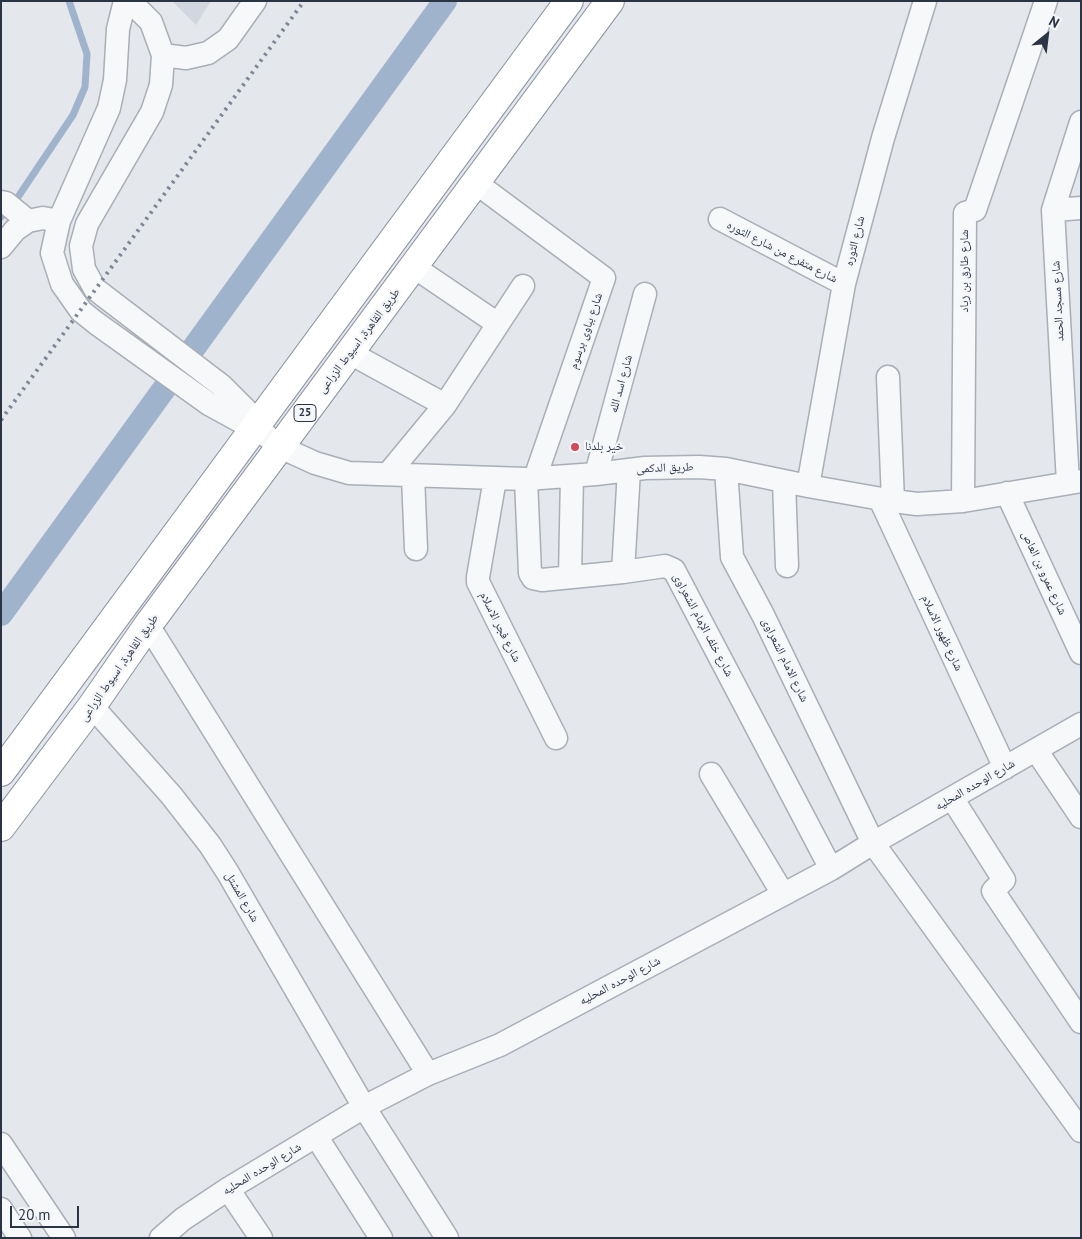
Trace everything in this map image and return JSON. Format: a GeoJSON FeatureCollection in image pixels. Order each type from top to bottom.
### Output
{"type":"FeatureCollection","features":[{"type":"Feature","properties":{"kind":"highway","name":"25"},"geometry":{"type":"LineString","coordinates":[[1,772],[569,1]]}},
{"type":"Feature","properties":{"kind":"highway","name":"طريق القاهرة, اسيوط الزراعى"},"geometry":{"type":"LineString","coordinates":[[1,827],[92,706],[148,625],[610,1]]}},
{"type":"Feature","properties":{"kind":"street"},"geometry":{"type":"LineString","coordinates":[[125,1],[118,29],[115,80],[109,108],[59,220],[52,253],[62,284],[81,311],[209,404],[240,421],[256,427]]}},
{"type":"Feature","properties":{"kind":"street"},"geometry":{"type":"LineString","coordinates":[[130,1],[151,22],[163,55],[161,84],[152,112],[87,224],[81,246],[84,269],[95,289],[222,386],[247,411],[256,427]]}},
{"type":"Feature","properties":{"kind":"street"},"geometry":{"type":"LineString","coordinates":[[163,55],[186,58],[208,53],[228,39],[256,1]]}},
{"type":"Feature","properties":{"kind":"street","name":"شارع الثوره"},"geometry":{"type":"LineString","coordinates":[[808,486],[844,284],[881,146],[925,1]]}},
{"type":"Feature","properties":{"kind":"street","name":"شارع طارق بن زياد"},"geometry":{"type":"LineString","coordinates":[[963,500],[965,213],[975,210],[1046,1]]}},
{"type":"Feature","properties":{"kind":"street","name":"شارع مسجد الحمد"},"geometry":{"type":"LineString","coordinates":[[1074,482],[1053,210],[1081,122]]}},
{"type":"Feature","properties":{"kind":"street","name":"شارع بباوى برسوم"},"geometry":{"type":"LineString","coordinates":[[476,183],[604,278],[530,479]]}},
{"type":"Feature","properties":{"kind":"street"},"geometry":{"type":"LineString","coordinates":[[1053,210],[1081,208]]}},
{"type":"Feature","properties":{"kind":"street"},"geometry":{"type":"LineString","coordinates":[[1,246],[14,230],[13,209],[43,218],[59,220]]}},
{"type":"Feature","properties":{"kind":"street","name":"شارع متفرع من شارع الثوره"},"geometry":{"type":"LineString","coordinates":[[720,220],[844,284]]}},
{"type":"Feature","properties":{"kind":"street"},"geometry":{"type":"LineString","coordinates":[[414,267],[498,324]]}},
{"type":"Feature","properties":{"kind":"street"},"geometry":{"type":"LineString","coordinates":[[388,474],[445,405],[523,286]]}},
{"type":"Feature","properties":{"kind":"street","name":"شارع اسد الله"},"geometry":{"type":"LineString","coordinates":[[596,474],[645,294]]}},
{"type":"Feature","properties":{"kind":"street"},"geometry":{"type":"LineString","coordinates":[[350,353],[445,405]]}},
{"type":"Feature","properties":{"kind":"street"},"geometry":{"type":"LineString","coordinates":[[887,500],[888,377]]}},
{"type":"Feature","properties":{"kind":"street","name":"طريق الدكمى"},"geometry":{"type":"LineString","coordinates":[[256,427],[280,447],[314,463],[349,473],[530,479],[672,467],[726,470],[887,500],[926,504],[1074,482]]}},
{"type":"Feature","properties":{"kind":"street"},"geometry":{"type":"LineString","coordinates":[[623,572],[629,470]]}},
{"type":"Feature","properties":{"kind":"street","name":"شارع الامام الشعراوى"},"geometry":{"type":"LineString","coordinates":[[726,470],[732,557],[763,615],[873,843],[1081,1131]]}},
{"type":"Feature","properties":{"kind":"street"},"geometry":{"type":"LineString","coordinates":[[413,476],[416,549]]}},
{"type":"Feature","properties":{"kind":"street"},"geometry":{"type":"LineString","coordinates":[[570,576],[572,476]]}},
{"type":"Feature","properties":{"kind":"street","name":"شارع فجر الاسلام"},"geometry":{"type":"LineString","coordinates":[[495,479],[478,582],[556,738]]}},
{"type":"Feature","properties":{"kind":"street","name":"شارع خلف الإمام الشعراوى"},"geometry":{"type":"LineString","coordinates":[[530,479],[532,576],[534,579],[542,580],[623,572],[665,566],[671,567],[674,570],[831,869]]}},
{"type":"Feature","properties":{"kind":"street"},"geometry":{"type":"LineString","coordinates":[[784,481],[787,566]]}},
{"type":"Feature","properties":{"kind":"street","name":"شارع عمرو بن العاص"},"geometry":{"type":"LineString","coordinates":[[1007,493],[1081,653]]}},
{"type":"Feature","properties":{"kind":"street","name":"شارع ظهور الاسلام"},"geometry":{"type":"LineString","coordinates":[[887,500],[1004,768]]}},
{"type":"Feature","properties":{"kind":"street"},"geometry":{"type":"LineString","coordinates":[[148,625],[428,1074]]}},
{"type":"Feature","properties":{"kind":"street","name":"شارع المشتل"},"geometry":{"type":"LineString","coordinates":[[92,706],[171,795],[210,845],[364,1107],[447,1238]]}},
{"type":"Feature","properties":{"kind":"street","name":"شارع الوحده المحليه"},"geometry":{"type":"LineString","coordinates":[[161,1238],[183,1219],[228,1188],[364,1107],[428,1074],[500,1044],[831,869],[1081,724]]}},
{"type":"Feature","properties":{"kind":"street"},"geometry":{"type":"LineString","coordinates":[[1036,750],[1081,817]]}},
{"type":"Feature","properties":{"kind":"street"},"geometry":{"type":"LineString","coordinates":[[711,774],[783,894]]}},
{"type":"Feature","properties":{"kind":"street"},"geometry":{"type":"LineString","coordinates":[[952,798],[1004,880],[994,891],[1081,1022]]}},
{"type":"Feature","properties":{"kind":"street"},"geometry":{"type":"LineString","coordinates":[[316,1136],[381,1238]]}},
{"type":"Feature","properties":{"kind":"street"},"geometry":{"type":"LineString","coordinates":[[1,1144],[64,1238]]}},
{"type":"Feature","properties":{"kind":"street"},"geometry":{"type":"LineString","coordinates":[[228,1188],[261,1238]]}},
{"type":"Feature","properties":{"kind":"street"},"geometry":{"type":"LineString","coordinates":[[1,1209],[20,1238]]}},
{"type":"Feature","properties":{"kind":"shaded area"},"geometry":{"type":"Polygon","coordinates":[[[172,1],[211,1],[196,25],[172,1]]]}},
{"type":"Feature","properties":{"kind":"waterway"},"geometry":{"type":"LineString","coordinates":[[1,217],[18,197],[73,115],[85,87],[87,54],[69,1]]}},
{"type":"Feature","properties":{"kind":"waterway"},"geometry":{"type":"LineString","coordinates":[[1,614],[445,1]]}},
{"type":"Feature","properties":{"kind":"railway"},"geometry":{"type":"LineString","coordinates":[[1,420],[304,1]]}},
{"type":"Feature","properties":{"kind":"place","name":"خير بلدنا"},"geometry":{"type":"Point","coordinates":[575,447]}}]}
